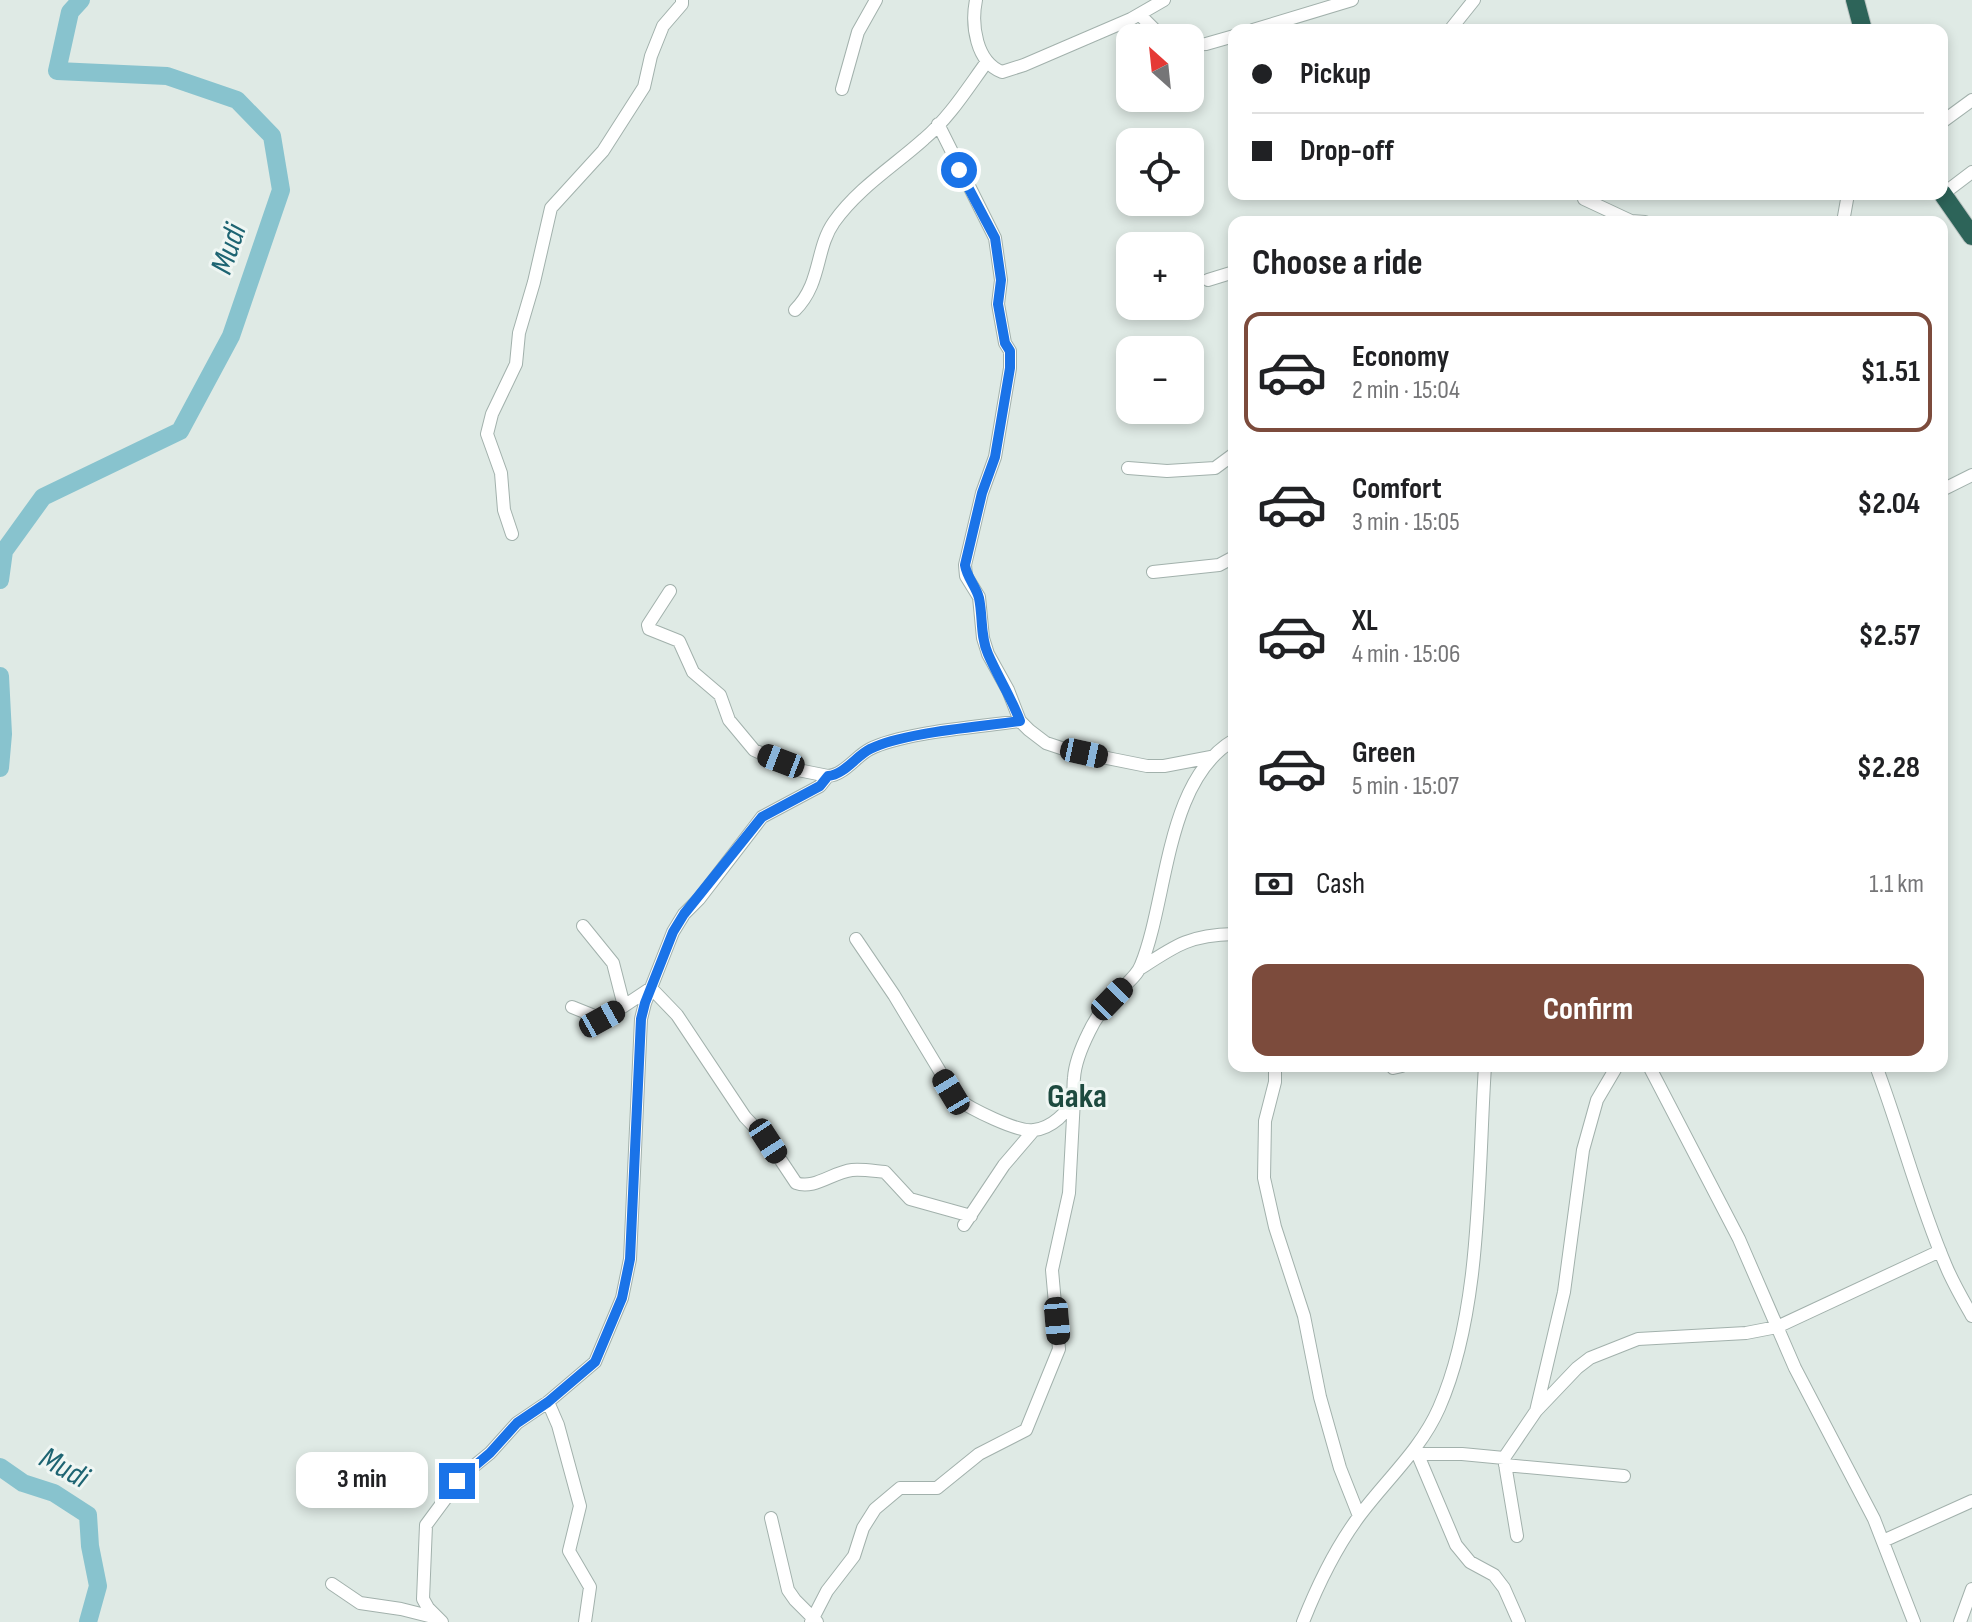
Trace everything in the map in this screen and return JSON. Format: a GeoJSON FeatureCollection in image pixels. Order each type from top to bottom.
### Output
{"type":"FeatureCollection","features":[{"type":"Feature","properties":{"kind":"highway"},"geometry":{"type":"LineString","coordinates":[[1946,200],[1972,236]]}},
{"type":"Feature","properties":{"kind":"street"},"geometry":{"type":"LineString","coordinates":[[512,534],[504,510],[501,473],[487,434],[492,414],[516,364],[519,333],[551,208],[603,151],[644,87],[651,56],[663,26],[682,0]]}},
{"type":"Feature","properties":{"kind":"street"},"geometry":{"type":"LineString","coordinates":[[842,89],[858,32],[876,0]]}},
{"type":"Feature","properties":{"kind":"street"},"geometry":{"type":"LineString","coordinates":[[964,0],[975,6],[981,53],[986,63],[1002,72],[1140,15],[1164,0]]}},
{"type":"Feature","properties":{"kind":"street"},"geometry":{"type":"LineString","coordinates":[[1273,24],[1352,0]]}},
{"type":"Feature","properties":{"kind":"street"},"geometry":{"type":"LineString","coordinates":[[1455,24],[1474,0]]}},
{"type":"Feature","properties":{"kind":"street"},"geometry":{"type":"LineString","coordinates":[[1140,15],[1149,24]]}},
{"type":"Feature","properties":{"kind":"street"},"geometry":{"type":"LineString","coordinates":[[1204,44],[1228,38]]}},
{"type":"Feature","properties":{"kind":"street"},"geometry":{"type":"LineString","coordinates":[[795,310],[804,302],[811,288],[820,264],[825,236],[835,221],[856,194],[927,137],[986,63]]}},
{"type":"Feature","properties":{"kind":"street"},"geometry":{"type":"LineString","coordinates":[[1948,118],[1972,100]]}},
{"type":"Feature","properties":{"kind":"street"},"geometry":{"type":"LineString","coordinates":[[938,124],[995,238],[1001,280],[998,304],[1005,343],[1010,351],[995,457],[982,493],[965,565],[966,576],[979,597],[983,638],[988,654],[1008,690],[1020,721],[1046,743],[1121,762],[1164,766],[1211,757],[1228,744]]}},
{"type":"Feature","properties":{"kind":"street"},"geometry":{"type":"LineString","coordinates":[[1948,190],[1972,172]]}},
{"type":"Feature","properties":{"kind":"street"},"geometry":{"type":"LineString","coordinates":[[1586,200],[1619,216]]}},
{"type":"Feature","properties":{"kind":"street"},"geometry":{"type":"LineString","coordinates":[[1208,280],[1228,274]]}},
{"type":"Feature","properties":{"kind":"street"},"geometry":{"type":"LineString","coordinates":[[1128,468],[1167,471],[1215,468],[1228,458]]}},
{"type":"Feature","properties":{"kind":"street"},"geometry":{"type":"LineString","coordinates":[[1948,487],[1972,475]]}},
{"type":"Feature","properties":{"kind":"street"},"geometry":{"type":"LineString","coordinates":[[1153,572],[1219,565],[1228,560]]}},
{"type":"Feature","properties":{"kind":"street"},"geometry":{"type":"LineString","coordinates":[[670,591],[648,625],[649,629],[679,641],[693,672],[720,695],[729,720],[754,750],[798,770],[836,775],[868,750],[891,741],[1020,721]]}},
{"type":"Feature","properties":{"kind":"street"},"geometry":{"type":"LineString","coordinates":[[1141,968],[1179,819],[1211,757]]}},
{"type":"Feature","properties":{"kind":"street"},"geometry":{"type":"LineString","coordinates":[[440,1620],[423,1599],[426,1525],[463,1475],[490,1453],[517,1423],[548,1402],[595,1362],[627,1279],[636,1161],[641,1019],[678,923],[762,817],[820,786],[828,776]]}},
{"type":"Feature","properties":{"kind":"street"},"geometry":{"type":"LineString","coordinates":[[583,926],[613,963],[624,1006]]}},
{"type":"Feature","properties":{"kind":"street"},"geometry":{"type":"LineString","coordinates":[[771,1518],[788,1590],[814,1620],[827,1591],[854,1556],[868,1518],[896,1490],[904,1487],[937,1488],[979,1454],[1026,1430],[1059,1349],[1052,1270],[1069,1193],[1076,1062],[1089,1031],[1112,999],[1141,968],[1188,940],[1228,934]]}},
{"type":"Feature","properties":{"kind":"street"},"geometry":{"type":"LineString","coordinates":[[856,939],[894,995],[953,1095],[965,1106],[1022,1129],[1034,1130]]}},
{"type":"Feature","properties":{"kind":"street"},"geometry":{"type":"LineString","coordinates":[[572,1007],[602,1019],[651,988]]}},
{"type":"Feature","properties":{"kind":"street"},"geometry":{"type":"LineString","coordinates":[[651,988],[677,1015],[745,1117],[768,1141],[800,1186],[850,1170],[885,1172],[910,1199],[968,1220],[1004,1165],[1034,1130],[1059,1118],[1073,1095]]}},
{"type":"Feature","properties":{"kind":"street"},"geometry":{"type":"LineString","coordinates":[[1275,1072],[1265,1121],[1264,1178],[1275,1227],[1304,1316],[1320,1397],[1340,1468],[1359,1516]]}},
{"type":"Feature","properties":{"kind":"street"},"geometry":{"type":"LineString","coordinates":[[1303,1622],[1318,1583],[1359,1516],[1414,1455],[1439,1408],[1460,1340],[1470,1294],[1485,1072]]}},
{"type":"Feature","properties":{"kind":"street"},"geometry":{"type":"LineString","coordinates":[[1536,1411],[1564,1292],[1583,1150],[1597,1100],[1613,1072]]}},
{"type":"Feature","properties":{"kind":"street"},"geometry":{"type":"LineString","coordinates":[[1652,1072],[1739,1239],[1795,1368],[1874,1519],[1914,1622]]}},
{"type":"Feature","properties":{"kind":"street"},"geometry":{"type":"LineString","coordinates":[[1878,1072],[1940,1251],[1972,1316]]}},
{"type":"Feature","properties":{"kind":"street"},"geometry":{"type":"LineString","coordinates":[[1517,1536],[1505,1462],[1536,1411],[1590,1358],[1638,1339],[1746,1333],[1777,1327],[1940,1251]]}},
{"type":"Feature","properties":{"kind":"street"},"geometry":{"type":"LineString","coordinates":[[548,1402],[558,1425],[580,1506],[569,1551],[590,1587],[585,1622]]}},
{"type":"Feature","properties":{"kind":"street"},"geometry":{"type":"LineString","coordinates":[[1414,1455],[1462,1454],[1624,1476]]}},
{"type":"Feature","properties":{"kind":"street"},"geometry":{"type":"LineString","coordinates":[[1414,1455],[1456,1545],[1470,1562],[1494,1575],[1504,1588],[1519,1622]]}},
{"type":"Feature","properties":{"kind":"street"},"geometry":{"type":"LineString","coordinates":[[1883,1541],[1972,1501]]}},
{"type":"Feature","properties":{"kind":"street"},"geometry":{"type":"LineString","coordinates":[[332,1584],[360,1603],[401,1609],[440,1620]]}},
{"type":"Feature","properties":{"kind":"street"},"geometry":{"type":"LineString","coordinates":[[1960,1622],[1972,1589]]}},
{"type":"Feature","properties":{"kind":"waterway","name":"Mudi"},"geometry":{"type":"LineString","coordinates":[[0,580],[4,551],[43,497],[180,431],[231,336],[281,190],[272,136],[237,100],[167,76],[57,71],[70,12],[81,0]]}},
{"type":"Feature","properties":{"kind":"waterway","name":"Mudi"},"geometry":{"type":"LineString","coordinates":[[0,676],[3,734],[0,768]]}},
{"type":"Feature","properties":{"kind":"waterway","name":"Mudi"},"geometry":{"type":"LineString","coordinates":[[0,1467],[23,1483],[54,1493],[88,1515],[98,1586],[88,1622]]}},
{"type":"Feature","properties":{"kind":"district","name":"Gaka"},"geometry":{"type":"Point","coordinates":[1077,1096]}},
{"type":"Feature","properties":{"kind":"route"},"geometry":{"type":"LineString","coordinates":[[457,1481],[482,1461],[517,1423],[591,1367],[622,1298],[630,1259],[641,1019],[673,932],[684,914],[762,817],[820,786],[828,776],[836,775],[868,750],[891,741],[1020,721],[1008,690],[988,654],[983,638],[979,597],[966,576],[965,565],[982,493],[995,457],[1010,351],[1005,343],[998,304],[1001,280],[995,238],[959,170]]}}]}
